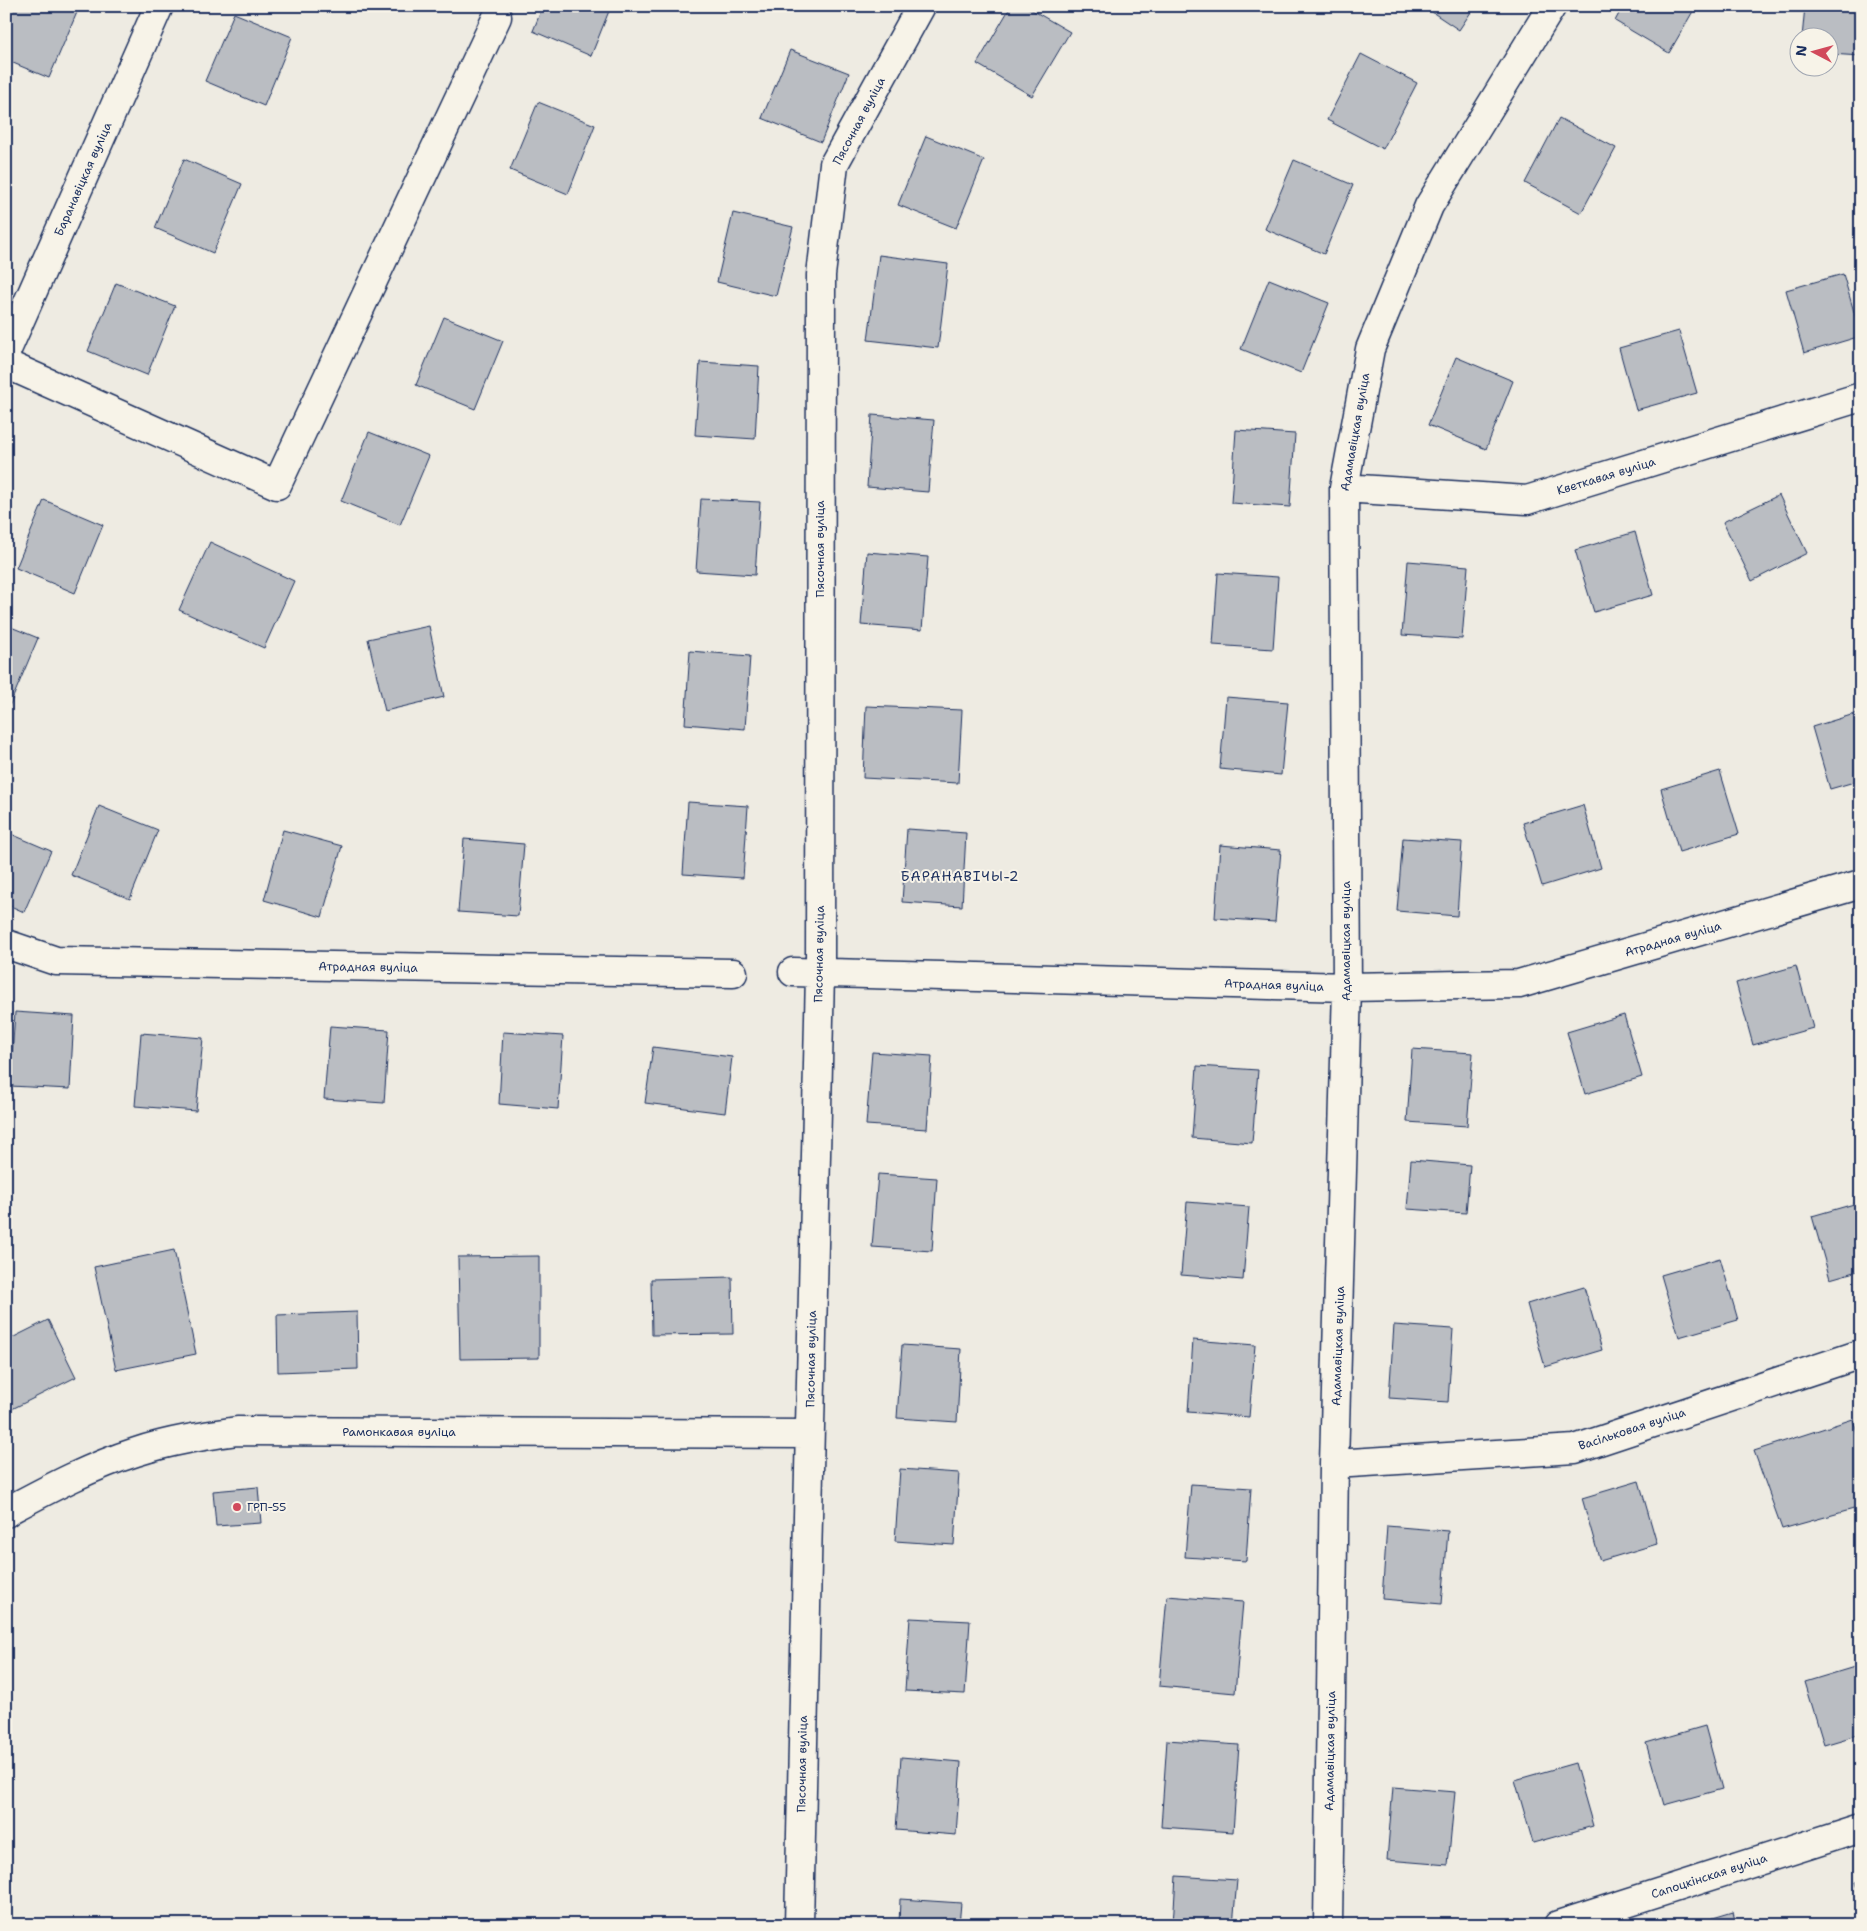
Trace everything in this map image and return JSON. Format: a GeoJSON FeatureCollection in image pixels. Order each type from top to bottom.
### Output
{"type":"FeatureCollection","features":[{"type":"Feature","properties":{"kind":"street","name":"Баранавіцкая вуліца"},"geometry":{"type":"LineString","coordinates":[[6,352],[160,6]]}},
{"type":"Feature","properties":{"kind":"street","name":"Пясочная вуліца"},"geometry":{"type":"LineString","coordinates":[[799,1925],[809,1434],[807,972],[821,275],[834,164],[921,6]]}},
{"type":"Feature","properties":{"kind":"street","name":"Адамавіцкая вуліца"},"geometry":{"type":"LineString","coordinates":[[1328,1925],[1334,1464],[1347,988],[1344,488],[1370,349],[1429,206],[1552,6]]}},
{"type":"Feature","properties":{"kind":"street"},"geometry":{"type":"LineString","coordinates":[[6,364],[277,485],[497,17]]}},
{"type":"Feature","properties":{"kind":"street","name":"Кветкавая вуліца"},"geometry":{"type":"LineString","coordinates":[[1344,488],[1527,500],[1861,397]]}},
{"type":"Feature","properties":{"kind":"street","name":"Атрадная вуліца"},"geometry":{"type":"LineString","coordinates":[[807,972],[1347,988],[1519,984],[1861,884]]}},
{"type":"Feature","properties":{"kind":"street","name":"Атрадная вуліца"},"geometry":{"type":"LineString","coordinates":[[6,944],[56,961],[733,973]]}},
{"type":"Feature","properties":{"kind":"street","name":"Васільковая вуліца"},"geometry":{"type":"LineString","coordinates":[[1334,1464],[1575,1448],[1861,1354]]}},
{"type":"Feature","properties":{"kind":"street","name":"Рамонкавая вуліца"},"geometry":{"type":"LineString","coordinates":[[6,1513],[11,1508],[74,1475],[136,1452],[191,1438],[237,1431],[809,1434]]}},
{"type":"Feature","properties":{"kind":"street","name":"Сапоцкінская вуліца"},"geometry":{"type":"LineString","coordinates":[[1558,1925],[1861,1828]]}},
{"type":"Feature","properties":{"kind":"building"},"geometry":{"type":"Polygon","coordinates":[[[9,6],[69,6],[78,10],[49,78],[6,60],[6,14],[9,6]]]}},
{"type":"Feature","properties":{"kind":"building"},"geometry":{"type":"Polygon","coordinates":[[[543,6],[611,6],[591,56],[533,31],[543,6]]]}},
{"type":"Feature","properties":{"kind":"building"},"geometry":{"type":"Polygon","coordinates":[[[1011,6],[1025,6],[1070,32],[1032,96],[977,64],[1011,6]]]}},
{"type":"Feature","properties":{"kind":"building"},"geometry":{"type":"Polygon","coordinates":[[[1423,6],[1475,6],[1459,30],[1423,6]]]}},
{"type":"Feature","properties":{"kind":"building"},"geometry":{"type":"Polygon","coordinates":[[[1623,6],[1696,6],[1669,53],[1615,21],[1623,6]]]}},
{"type":"Feature","properties":{"kind":"building"},"geometry":{"type":"Polygon","coordinates":[[[1805,6],[1861,6],[1861,56],[1840,55],[1840,28],[1803,28],[1805,6]]]}},
{"type":"Feature","properties":{"kind":"building"},"geometry":{"type":"Polygon","coordinates":[[[234,13],[292,37],[264,106],[205,81],[234,13]]]}},
{"type":"Feature","properties":{"kind":"building"},"geometry":{"type":"Polygon","coordinates":[[[790,50],[849,73],[821,142],[762,118],[790,50]]]}},
{"type":"Feature","properties":{"kind":"building"},"geometry":{"type":"Polygon","coordinates":[[[1361,54],[1417,83],[1383,149],[1327,120],[1361,54]]]}},
{"type":"Feature","properties":{"kind":"building"},"geometry":{"type":"Polygon","coordinates":[[[538,102],[595,125],[568,194],[510,170],[538,102]]]}},
{"type":"Feature","properties":{"kind":"building"},"geometry":{"type":"Polygon","coordinates":[[[1559,118],[1616,148],[1581,213],[1525,183],[1559,118]]]}},
{"type":"Feature","properties":{"kind":"building"},"geometry":{"type":"Polygon","coordinates":[[[926,136],[984,160],[956,228],[898,205],[926,136]]]}},
{"type":"Feature","properties":{"kind":"building"},"geometry":{"type":"Polygon","coordinates":[[[184,159],[242,184],[213,253],[155,228],[184,159]]]}},
{"type":"Feature","properties":{"kind":"building"},"geometry":{"type":"Polygon","coordinates":[[[1294,160],[1353,185],[1324,254],[1265,229],[1294,160]]]}},
{"type":"Feature","properties":{"kind":"building"},"geometry":{"type":"Polygon","coordinates":[[[733,213],[793,227],[776,296],[717,282],[733,213]]]}},
{"type":"Feature","properties":{"kind":"building"},"geometry":{"type":"Polygon","coordinates":[[[879,255],[948,264],[938,348],[868,340],[879,255]]]}},
{"type":"Feature","properties":{"kind":"building"},"geometry":{"type":"Polygon","coordinates":[[[1843,274],[1861,336],[1804,353],[1786,290],[1843,274]]]}},
{"type":"Feature","properties":{"kind":"building"},"geometry":{"type":"Polygon","coordinates":[[[1269,279],[1329,303],[1301,373],[1241,349],[1269,279]]]}},
{"type":"Feature","properties":{"kind":"building"},"geometry":{"type":"Polygon","coordinates":[[[116,283],[175,306],[147,375],[88,351],[116,283]]]}},
{"type":"Feature","properties":{"kind":"building"},"geometry":{"type":"Polygon","coordinates":[[[444,317],[503,341],[475,409],[416,385],[444,317]]]}},
{"type":"Feature","properties":{"kind":"building"},"geometry":{"type":"Polygon","coordinates":[[[1679,331],[1697,393],[1636,410],[1619,348],[1679,331]]]}},
{"type":"Feature","properties":{"kind":"building"},"geometry":{"type":"Polygon","coordinates":[[[1456,357],[1513,381],[1486,449],[1428,425],[1456,357]]]}},
{"type":"Feature","properties":{"kind":"building"},"geometry":{"type":"Polygon","coordinates":[[[700,362],[759,366],[755,439],[695,435],[700,362]]]}},
{"type":"Feature","properties":{"kind":"building"},"geometry":{"type":"Polygon","coordinates":[[[872,415],[934,420],[928,492],[867,487],[872,415]]]}},
{"type":"Feature","properties":{"kind":"building"},"geometry":{"type":"Polygon","coordinates":[[[1236,430],[1295,434],[1290,507],[1231,503],[1236,430]]]}},
{"type":"Feature","properties":{"kind":"building"},"geometry":{"type":"Polygon","coordinates":[[[369,432],[429,456],[400,525],[341,501],[369,432]]]}},
{"type":"Feature","properties":{"kind":"building"},"geometry":{"type":"Polygon","coordinates":[[[1779,495],[1807,553],[1752,581],[1723,522],[1779,495]]]}},
{"type":"Feature","properties":{"kind":"building"},"geometry":{"type":"Polygon","coordinates":[[[701,499],[760,502],[755,575],[696,571],[701,499]]]}},
{"type":"Feature","properties":{"kind":"building"},"geometry":{"type":"Polygon","coordinates":[[[44,500],[103,525],[75,593],[16,568],[44,500]]]}},
{"type":"Feature","properties":{"kind":"building"},"geometry":{"type":"Polygon","coordinates":[[[1635,532],[1653,595],[1594,612],[1575,550],[1635,532]]]}},
{"type":"Feature","properties":{"kind":"building"},"geometry":{"type":"Polygon","coordinates":[[[210,542],[294,581],[264,648],[179,610],[210,542]]]}},
{"type":"Feature","properties":{"kind":"building"},"geometry":{"type":"Polygon","coordinates":[[[867,552],[928,557],[922,630],[861,625],[867,552]]]}},
{"type":"Feature","properties":{"kind":"building"},"geometry":{"type":"Polygon","coordinates":[[[1408,561],[1468,566],[1462,639],[1402,635],[1408,561]]]}},
{"type":"Feature","properties":{"kind":"building"},"geometry":{"type":"Polygon","coordinates":[[[1218,573],[1278,577],[1273,649],[1213,645],[1218,573]]]}},
{"type":"Feature","properties":{"kind":"building"},"geometry":{"type":"Polygon","coordinates":[[[6,625],[38,638],[6,714],[6,625]]]}},
{"type":"Feature","properties":{"kind":"building"},"geometry":{"type":"Polygon","coordinates":[[[429,626],[444,697],[385,711],[368,639],[429,626]]]}},
{"type":"Feature","properties":{"kind":"building"},"geometry":{"type":"Polygon","coordinates":[[[690,651],[750,656],[745,729],[685,724],[690,651]]]}},
{"type":"Feature","properties":{"kind":"building"},"geometry":{"type":"Polygon","coordinates":[[[1226,697],[1288,702],[1281,775],[1220,769],[1226,697]]]}},
{"type":"Feature","properties":{"kind":"building"},"geometry":{"type":"Polygon","coordinates":[[[866,706],[962,710],[958,783],[863,778],[866,706]]]}},
{"type":"Feature","properties":{"kind":"building"},"geometry":{"type":"Polygon","coordinates":[[[1861,712],[1861,780],[1830,789],[1812,727],[1861,712]]]}},
{"type":"Feature","properties":{"kind":"building"},"geometry":{"type":"Polygon","coordinates":[[[1720,771],[1739,834],[1679,852],[1661,789],[1720,771]]]}},
{"type":"Feature","properties":{"kind":"building"},"geometry":{"type":"Polygon","coordinates":[[[688,802],[748,806],[743,878],[683,874],[688,802]]]}},
{"type":"Feature","properties":{"kind":"building"},"geometry":{"type":"Polygon","coordinates":[[[1583,805],[1601,868],[1542,886],[1523,823],[1583,805]]]}},
{"type":"Feature","properties":{"kind":"building"},"geometry":{"type":"Polygon","coordinates":[[[99,806],[158,830],[130,899],[71,875],[99,806]]]}},
{"type":"Feature","properties":{"kind":"building"},"geometry":{"type":"Polygon","coordinates":[[[907,829],[966,833],[962,906],[902,902],[907,829]]]}},
{"type":"Feature","properties":{"kind":"building"},"geometry":{"type":"Polygon","coordinates":[[[283,830],[342,846],[322,917],[264,900],[283,830]]]}},
{"type":"Feature","properties":{"kind":"building"},"geometry":{"type":"Polygon","coordinates":[[[11,834],[51,851],[24,912],[6,904],[6,843],[11,834]]]}},
{"type":"Feature","properties":{"kind":"building"},"geometry":{"type":"Polygon","coordinates":[[[1403,838],[1462,842],[1457,916],[1397,911],[1403,838]]]}},
{"type":"Feature","properties":{"kind":"building"},"geometry":{"type":"Polygon","coordinates":[[[464,839],[524,844],[518,916],[458,912],[464,839]]]}},
{"type":"Feature","properties":{"kind":"building"},"geometry":{"type":"Polygon","coordinates":[[[1220,845],[1281,850],[1275,922],[1215,918],[1220,845]]]}},
{"type":"Feature","properties":{"kind":"building"},"geometry":{"type":"Polygon","coordinates":[[[1796,966],[1813,1028],[1753,1045],[1736,983],[1796,966]]]}},
{"type":"Feature","properties":{"kind":"building"},"geometry":{"type":"Polygon","coordinates":[[[15,1012],[74,1016],[70,1089],[10,1086],[15,1012]]]}},
{"type":"Feature","properties":{"kind":"building"},"geometry":{"type":"Polygon","coordinates":[[[1624,1015],[1642,1077],[1585,1094],[1567,1032],[1624,1015]]]}},
{"type":"Feature","properties":{"kind":"building"},"geometry":{"type":"Polygon","coordinates":[[[330,1026],[389,1030],[384,1103],[324,1099],[330,1026]]]}},
{"type":"Feature","properties":{"kind":"building"},"geometry":{"type":"Polygon","coordinates":[[[503,1032],[563,1036],[558,1109],[499,1104],[503,1032]]]}},
{"type":"Feature","properties":{"kind":"building"},"geometry":{"type":"Polygon","coordinates":[[[141,1033],[203,1038],[196,1111],[135,1106],[141,1033]]]}},
{"type":"Feature","properties":{"kind":"building"},"geometry":{"type":"Polygon","coordinates":[[[653,1047],[732,1057],[725,1113],[645,1103],[653,1047]]]}},
{"type":"Feature","properties":{"kind":"building"},"geometry":{"type":"Polygon","coordinates":[[[1412,1049],[1473,1053],[1467,1126],[1407,1122],[1412,1049]]]}},
{"type":"Feature","properties":{"kind":"building"},"geometry":{"type":"Polygon","coordinates":[[[872,1052],[932,1056],[927,1129],[866,1125],[872,1052]]]}},
{"type":"Feature","properties":{"kind":"building"},"geometry":{"type":"Polygon","coordinates":[[[1197,1066],[1258,1070],[1252,1143],[1192,1138],[1197,1066]]]}},
{"type":"Feature","properties":{"kind":"building"},"geometry":{"type":"Polygon","coordinates":[[[1411,1160],[1470,1165],[1466,1213],[1407,1209],[1411,1160]]]}},
{"type":"Feature","properties":{"kind":"building"},"geometry":{"type":"Polygon","coordinates":[[[878,1174],[937,1178],[932,1251],[872,1247],[878,1174]]]}},
{"type":"Feature","properties":{"kind":"building"},"geometry":{"type":"Polygon","coordinates":[[[1187,1202],[1249,1207],[1243,1280],[1181,1275],[1187,1202]]]}},
{"type":"Feature","properties":{"kind":"building"},"geometry":{"type":"Polygon","coordinates":[[[1861,1202],[1861,1270],[1830,1279],[1812,1216],[1861,1202]]]}},
{"type":"Feature","properties":{"kind":"building"},"geometry":{"type":"Polygon","coordinates":[[[174,1250],[196,1354],[116,1370],[94,1267],[174,1250]]]}},
{"type":"Feature","properties":{"kind":"building"},"geometry":{"type":"Polygon","coordinates":[[[539,1256],[539,1358],[460,1359],[458,1257],[539,1256]]]}},
{"type":"Feature","properties":{"kind":"building"},"geometry":{"type":"Polygon","coordinates":[[[1720,1258],[1738,1320],[1679,1337],[1661,1275],[1720,1258]]]}},
{"type":"Feature","properties":{"kind":"building"},"geometry":{"type":"Polygon","coordinates":[[[732,1277],[733,1334],[652,1335],[651,1279],[732,1277]]]}},
{"type":"Feature","properties":{"kind":"building"},"geometry":{"type":"Polygon","coordinates":[[[1584,1287],[1602,1350],[1545,1367],[1527,1304],[1584,1287]]]}},
{"type":"Feature","properties":{"kind":"building"},"geometry":{"type":"Polygon","coordinates":[[[357,1312],[358,1369],[278,1372],[277,1315],[357,1312]]]}},
{"type":"Feature","properties":{"kind":"building"},"geometry":{"type":"Polygon","coordinates":[[[48,1320],[76,1377],[6,1412],[6,1341],[48,1320]]]}},
{"type":"Feature","properties":{"kind":"building"},"geometry":{"type":"Polygon","coordinates":[[[1394,1325],[1453,1329],[1448,1402],[1389,1398],[1394,1325]]]}},
{"type":"Feature","properties":{"kind":"building"},"geometry":{"type":"Polygon","coordinates":[[[1193,1340],[1255,1345],[1249,1417],[1188,1412],[1193,1340]]]}},
{"type":"Feature","properties":{"kind":"building"},"geometry":{"type":"Polygon","coordinates":[[[902,1345],[961,1349],[957,1422],[897,1418],[902,1345]]]}},
{"type":"Feature","properties":{"kind":"building"},"geometry":{"type":"Polygon","coordinates":[[[1853,1419],[1861,1448],[1861,1507],[1782,1529],[1754,1451],[1853,1419]]]}},
{"type":"Feature","properties":{"kind":"building"},"geometry":{"type":"Polygon","coordinates":[[[900,1469],[959,1473],[954,1545],[895,1541],[900,1469]]]}},
{"type":"Feature","properties":{"kind":"building"},"geometry":{"type":"Polygon","coordinates":[[[1639,1481],[1657,1544],[1600,1561],[1582,1498],[1639,1481]]]}},
{"type":"Feature","properties":{"kind":"building"},"geometry":{"type":"Polygon","coordinates":[[[1191,1484],[1251,1488],[1246,1561],[1185,1557],[1191,1484]]]}},
{"type":"Feature","properties":{"kind":"building","name":"ГРП-55"},"geometry":{"type":"Polygon","coordinates":[[[258,1487],[261,1523],[216,1526],[213,1491],[258,1487]]]}},
{"type":"Feature","properties":{"kind":"building"},"geometry":{"type":"Polygon","coordinates":[[[1387,1526],[1448,1531],[1442,1604],[1382,1599],[1387,1526]]]}},
{"type":"Feature","properties":{"kind":"building"},"geometry":{"type":"Polygon","coordinates":[[[1167,1596],[1243,1602],[1235,1693],[1159,1686],[1167,1596]]]}},
{"type":"Feature","properties":{"kind":"building"},"geometry":{"type":"Polygon","coordinates":[[[910,1618],[970,1621],[965,1694],[905,1691],[910,1618]]]}},
{"type":"Feature","properties":{"kind":"building"},"geometry":{"type":"Polygon","coordinates":[[[1861,1665],[1861,1734],[1824,1745],[1805,1682],[1861,1665]]]}},
{"type":"Feature","properties":{"kind":"building"},"geometry":{"type":"Polygon","coordinates":[[[1705,1726],[1722,1789],[1664,1805],[1646,1743],[1705,1726]]]}},
{"type":"Feature","properties":{"kind":"building"},"geometry":{"type":"Polygon","coordinates":[[[1167,1740],[1239,1745],[1233,1832],[1161,1827],[1167,1740]]]}},
{"type":"Feature","properties":{"kind":"building"},"geometry":{"type":"Polygon","coordinates":[[[901,1757],[961,1762],[956,1835],[896,1830],[901,1757]]]}},
{"type":"Feature","properties":{"kind":"building"},"geometry":{"type":"Polygon","coordinates":[[[1575,1763],[1593,1826],[1533,1843],[1515,1780],[1575,1763]]]}},
{"type":"Feature","properties":{"kind":"building"},"geometry":{"type":"Polygon","coordinates":[[[1393,1787],[1455,1792],[1448,1865],[1387,1860],[1393,1787]]]}},
{"type":"Feature","properties":{"kind":"building"},"geometry":{"type":"Polygon","coordinates":[[[1176,1876],[1237,1880],[1233,1925],[1173,1925],[1176,1876]]]}},
{"type":"Feature","properties":{"kind":"building"},"geometry":{"type":"Polygon","coordinates":[[[1861,1880],[1861,1900],[1856,1881],[1861,1880]]]}},
{"type":"Feature","properties":{"kind":"building"},"geometry":{"type":"Polygon","coordinates":[[[900,1899],[961,1903],[959,1925],[899,1925],[900,1899]]]}},
{"type":"Feature","properties":{"kind":"building"},"geometry":{"type":"Polygon","coordinates":[[[1733,1912],[1736,1925],[1690,1925],[1733,1912]]]}},
{"type":"Feature","properties":{"kind":"place","name":"ГРП-55"},"geometry":{"type":"Point","coordinates":[237,1507]}},
{"type":"Feature","properties":{"kind":"district","name":"БАРАНАВІЧЫ-2"},"geometry":{"type":"Point","coordinates":[960,876]}}]}
